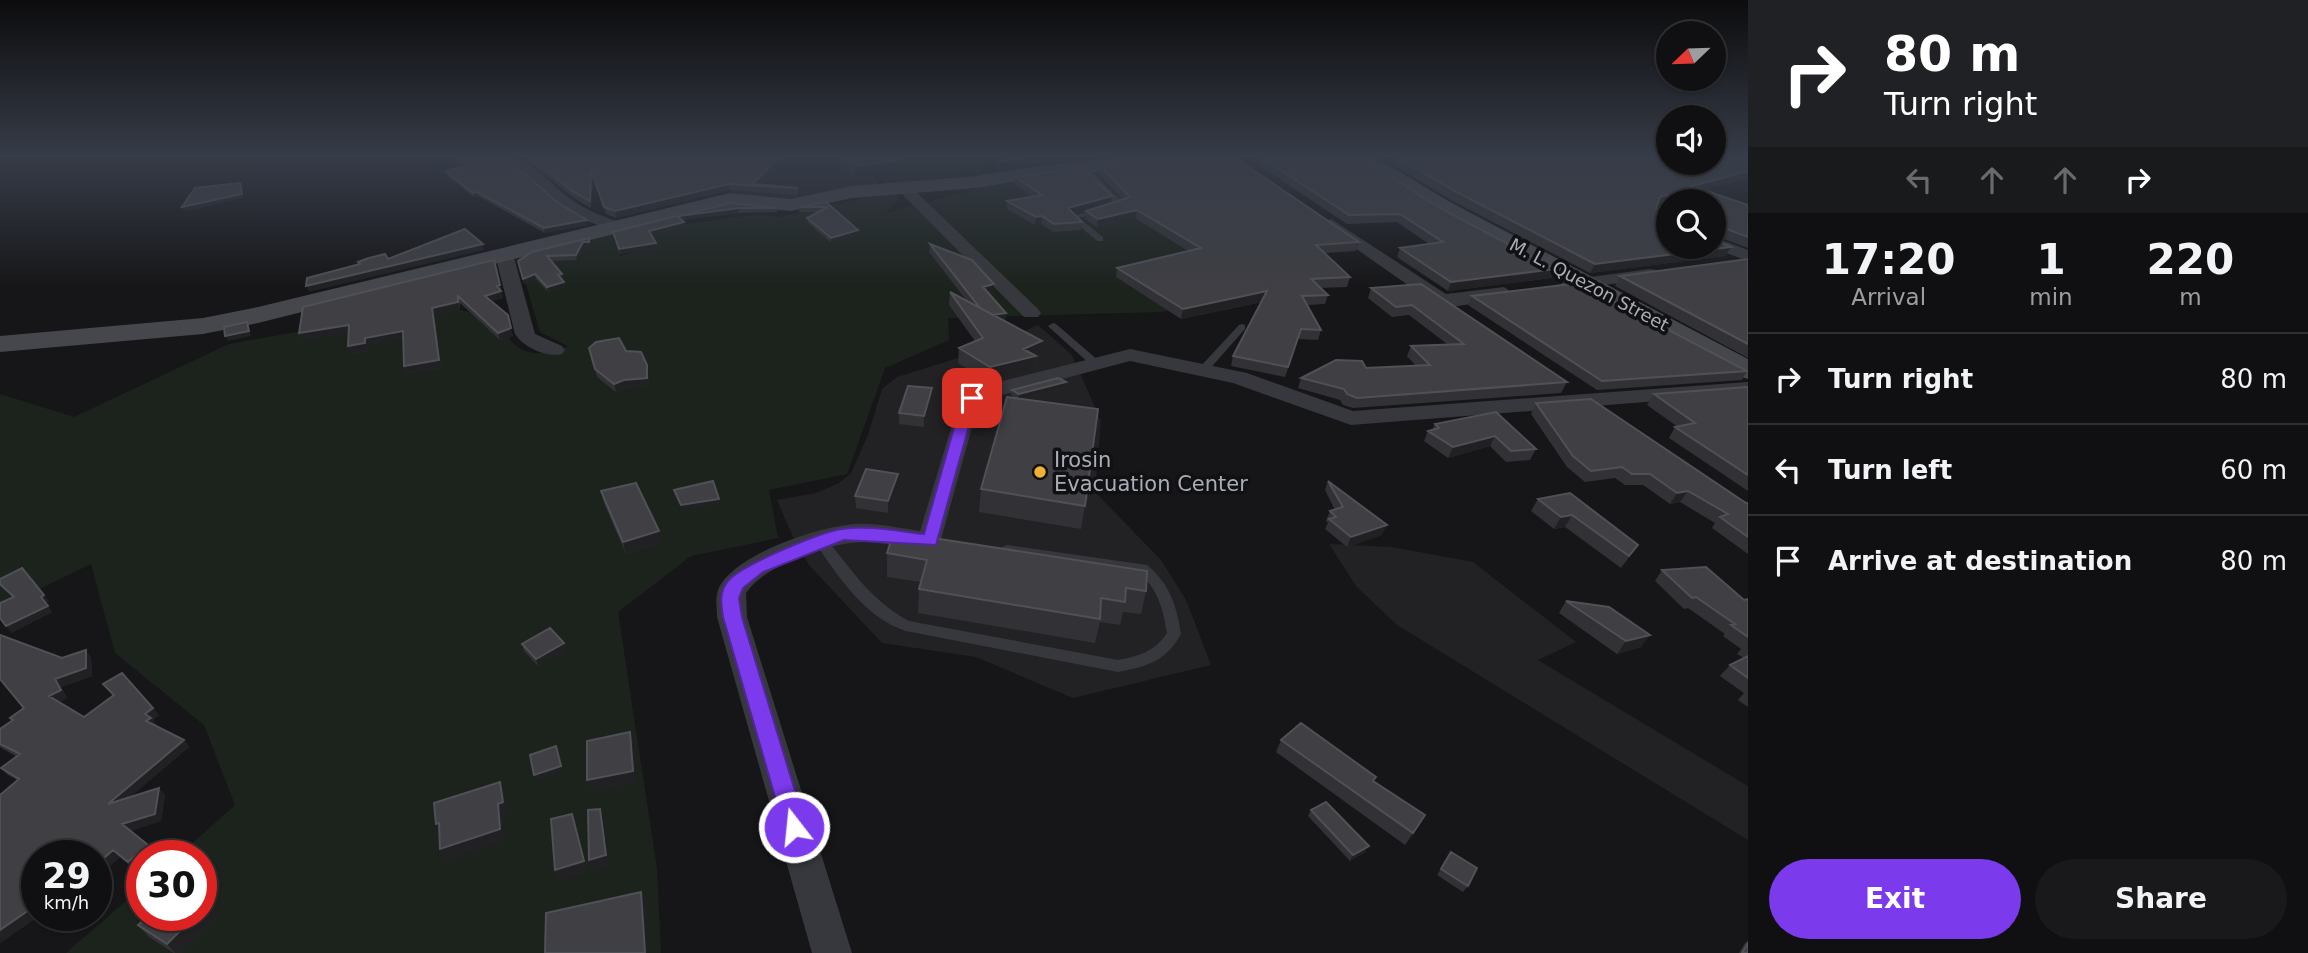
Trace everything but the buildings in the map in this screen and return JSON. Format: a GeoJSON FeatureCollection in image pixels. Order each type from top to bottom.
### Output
{"type":"FeatureCollection","features":[{"type":"Feature","properties":{"kind":"street"},"geometry":{"type":"LineString","coordinates":[[562,199],[589,216],[617,226]]}},
{"type":"Feature","properties":{"kind":"street"},"geometry":{"type":"LineString","coordinates":[[0,344],[203,326],[258,315],[728,199]]}},
{"type":"Feature","properties":{"kind":"street"},"geometry":{"type":"LineString","coordinates":[[735,199],[791,205],[817,199]]}},
{"type":"Feature","properties":{"kind":"street"},"geometry":{"type":"LineString","coordinates":[[916,199],[1031,313]]}},
{"type":"Feature","properties":{"kind":"street","name":"M. L. Quezon Street"},"geometry":{"type":"LineString","coordinates":[[1430,199],[1748,370]]}},
{"type":"Feature","properties":{"kind":"street"},"geometry":{"type":"LineString","coordinates":[[1319,216],[1465,316]]}},
{"type":"Feature","properties":{"kind":"street"},"geometry":{"type":"LineString","coordinates":[[1726,248],[1748,258]]}},
{"type":"Feature","properties":{"kind":"street"},"geometry":{"type":"LineString","coordinates":[[504,254],[525,334],[528,339],[555,350]]}},
{"type":"Feature","properties":{"kind":"street"},"geometry":{"type":"LineString","coordinates":[[1716,265],[1748,258]]}},
{"type":"Feature","properties":{"kind":"street"},"geometry":{"type":"LineString","coordinates":[[1547,288],[1664,272]]}},
{"type":"Feature","properties":{"kind":"street"},"geometry":{"type":"LineString","coordinates":[[1442,300],[1521,291]]}},
{"type":"Feature","properties":{"kind":"street"},"geometry":{"type":"LineString","coordinates":[[832,953],[732,617],[730,598],[735,585],[757,568],[821,541],[853,533],[937,542],[968,403],[979,394],[1130,355],[1239,378],[1351,418],[1748,388]]}},
{"type":"Feature","properties":{"kind":"street"},"geometry":{"type":"LineString","coordinates":[[1567,385],[1612,415]]}},
{"type":"Feature","properties":{"kind":"lane"},"geometry":{"type":"LineString","coordinates":[[1100,239],[1073,217],[1122,206],[1115,199]]}},
{"type":"Feature","properties":{"kind":"lane"},"geometry":{"type":"LineString","coordinates":[[1053,326],[1095,363]]}},
{"type":"Feature","properties":{"kind":"lane"},"geometry":{"type":"LineString","coordinates":[[1203,370],[1242,327]]}},
{"type":"Feature","properties":{"kind":"lane"},"geometry":{"type":"LineString","coordinates":[[821,541],[870,603],[885,616],[906,626],[1118,666],[1143,661],[1163,652],[1174,634],[1171,608],[1152,575],[1142,568],[996,549]]}},
{"type":"Feature","properties":{"kind":"shaded area"},"geometry":{"type":"Polygon","coordinates":[[[760,199],[808,199],[791,203],[760,199]]]}},
{"type":"Feature","properties":{"kind":"shaded area"},"geometry":{"type":"Polygon","coordinates":[[[857,199],[899,199],[886,213],[936,199],[1157,199],[1224,298],[1161,312],[948,318],[949,340],[885,368],[847,474],[769,490],[778,538],[691,556],[618,612],[657,869],[661,953],[66,953],[91,931],[112,931],[112,913],[126,901],[126,931],[217,931],[217,840],[196,840],[235,805],[204,725],[115,653],[91,564],[0,608],[0,394],[74,417],[229,344],[443,306],[501,319],[514,344],[533,353],[548,353],[568,346],[540,332],[518,257],[612,232],[620,256],[651,247],[645,230],[757,214],[779,217],[857,199]]]}},
{"type":"Feature","properties":{"kind":"shaded area"},"geometry":{"type":"Polygon","coordinates":[[[1038,325],[1072,355],[1101,421],[1095,492],[1161,560],[1186,600],[1211,665],[1073,698],[976,657],[882,643],[809,565],[793,537],[777,500],[816,493],[839,483],[851,473],[868,435],[882,389],[897,377],[981,351],[1038,325]]]}},
{"type":"Feature","properties":{"kind":"shaded area"},"geometry":{"type":"Polygon","coordinates":[[[1329,544],[1392,547],[1473,562],[1576,642],[1538,660],[1748,786],[1748,840],[1397,625],[1356,586],[1329,544]]]}},
{"type":"Feature","properties":{"kind":"place","name":"Irosin Evacuation Center"},"geometry":{"type":"Point","coordinates":[1040,472]}},
{"type":"Feature","properties":{"kind":"route"},"geometry":{"type":"LineString","coordinates":[[794,827],[732,617],[730,598],[735,585],[757,568],[842,534],[871,534],[930,541],[968,403],[972,398]]}}]}
